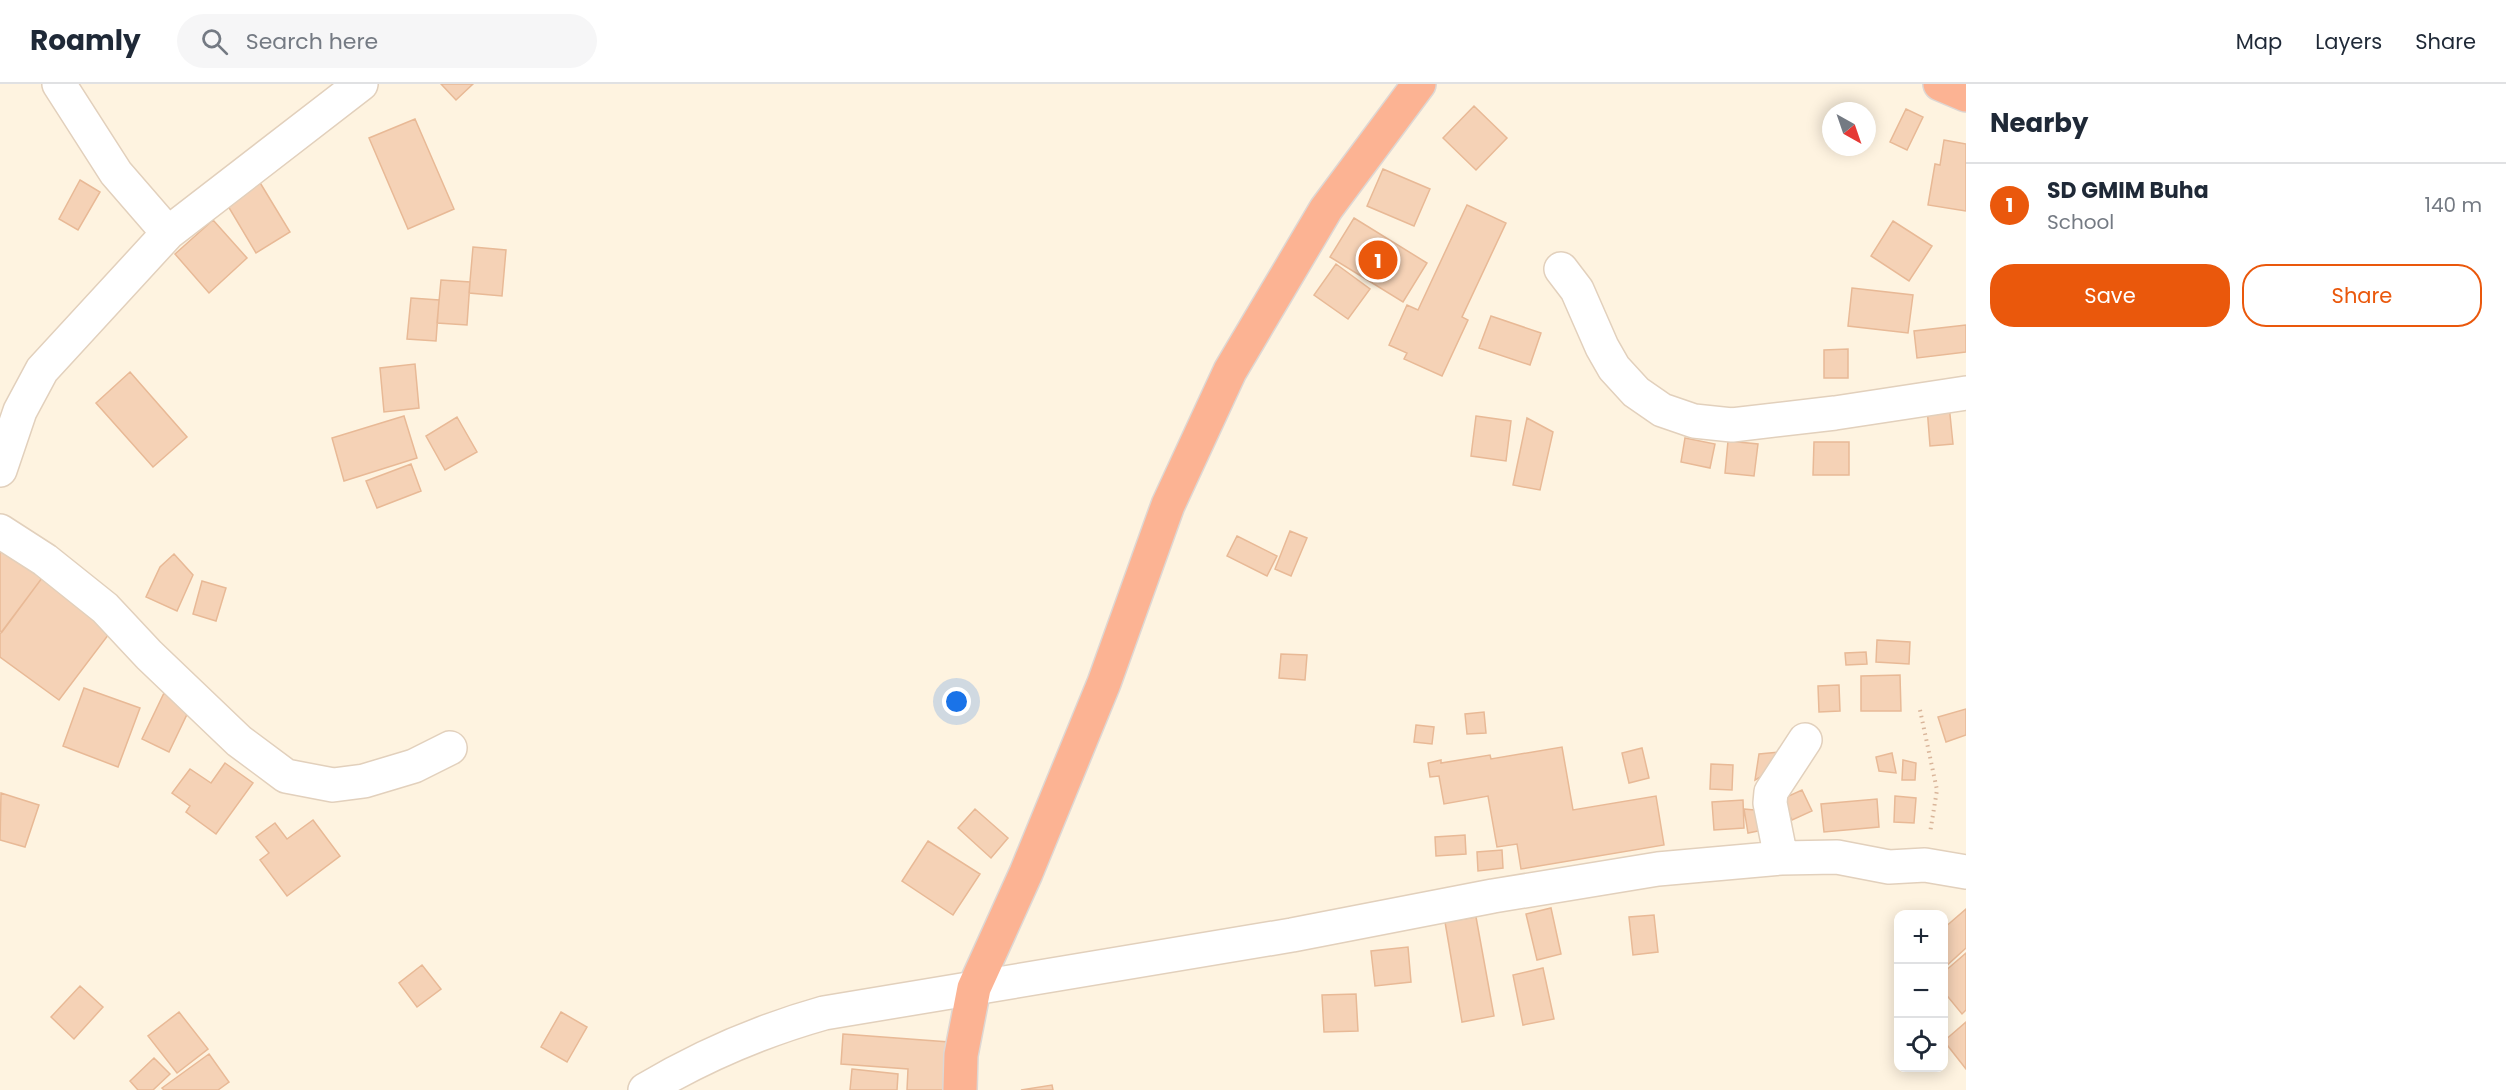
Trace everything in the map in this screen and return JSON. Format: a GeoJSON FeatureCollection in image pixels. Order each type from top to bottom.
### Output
{"type":"FeatureCollection","features":[{"type":"Feature","properties":{"kind":"highway"},"geometry":{"type":"LineString","coordinates":[[960,1090],[961,1055],[974,988],[1026,873],[1104,683],[1168,505],[1230,371],[1326,209],[1419,84]]}},
{"type":"Feature","properties":{"kind":"highway"},"geometry":{"type":"LineString","coordinates":[[1940,84],[1966,95]]}},
{"type":"Feature","properties":{"kind":"street"},"geometry":{"type":"LineString","coordinates":[[59,84],[116,172],[168,233]]}},
{"type":"Feature","properties":{"kind":"street"},"geometry":{"type":"LineString","coordinates":[[0,470],[20,411],[42,370],[168,233],[361,84]]}},
{"type":"Feature","properties":{"kind":"street"},"geometry":{"type":"LineString","coordinates":[[1561,269],[1577,290],[1602,347],[1614,368],[1636,392],[1662,410],[1694,421],[1732,425],[1835,413],[1966,393]]}},
{"type":"Feature","properties":{"kind":"street"},"geometry":{"type":"LineString","coordinates":[[0,531],[45,560],[105,608],[149,655],[239,741],[286,776],[333,785],[364,780],[414,766],[450,748]]}},
{"type":"Feature","properties":{"kind":"street"},"geometry":{"type":"LineString","coordinates":[[1781,858],[1770,802],[1771,792],[1805,740]]}},
{"type":"Feature","properties":{"kind":"street"},"geometry":{"type":"LineString","coordinates":[[645,1090],[703,1057],[789,1023],[824,1013],[1292,935],[1493,896],[1658,869],[1781,858],[1837,858],[1889,867],[1925,865],[1966,872]]}},
{"type":"Feature","properties":{"kind":"path"},"geometry":{"type":"LineString","coordinates":[[1920,710],[1937,790],[1925,865]]}},
{"type":"Feature","properties":{"kind":"building"},"geometry":{"type":"Polygon","coordinates":[[[441,84],[473,84],[456,100],[441,84]]]}},
{"type":"Feature","properties":{"kind":"building"},"geometry":{"type":"Polygon","coordinates":[[[1474,106],[1507,138],[1476,170],[1443,138],[1474,106]]]}},
{"type":"Feature","properties":{"kind":"building"},"geometry":{"type":"Polygon","coordinates":[[[1906,109],[1923,117],[1907,150],[1890,142],[1906,109]]]}},
{"type":"Feature","properties":{"kind":"building"},"geometry":{"type":"Polygon","coordinates":[[[415,119],[454,209],[408,229],[369,138],[415,119]]]}},
{"type":"Feature","properties":{"kind":"building"},"geometry":{"type":"Polygon","coordinates":[[[1944,140],[1966,144],[1966,211],[1928,205],[1935,164],[1940,165],[1944,140]]]}},
{"type":"Feature","properties":{"kind":"building"},"geometry":{"type":"Polygon","coordinates":[[[1383,169],[1430,189],[1414,226],[1367,206],[1383,169]]]}},
{"type":"Feature","properties":{"kind":"building"},"geometry":{"type":"Polygon","coordinates":[[[80,180],[100,192],[78,230],[59,219],[80,180]]]}},
{"type":"Feature","properties":{"kind":"building"},"geometry":{"type":"Polygon","coordinates":[[[259,181],[290,232],[256,253],[225,201],[259,181]]]}},
{"type":"Feature","properties":{"kind":"building"},"geometry":{"type":"Polygon","coordinates":[[[1467,205],[1506,223],[1462,317],[1468,320],[1442,376],[1404,359],[1407,353],[1389,345],[1407,305],[1418,310],[1467,205]]]}},
{"type":"Feature","properties":{"kind":"building"},"geometry":{"type":"Polygon","coordinates":[[[1354,218],[1427,263],[1403,302],[1330,257],[1354,218]]]}},
{"type":"Feature","properties":{"kind":"building"},"geometry":{"type":"Polygon","coordinates":[[[213,220],[247,258],[209,293],[175,254],[213,220]]]}},
{"type":"Feature","properties":{"kind":"building"},"geometry":{"type":"Polygon","coordinates":[[[1893,221],[1932,246],[1909,281],[1871,256],[1893,221]]]}},
{"type":"Feature","properties":{"kind":"building"},"geometry":{"type":"Polygon","coordinates":[[[473,247],[506,250],[502,296],[469,293],[473,247]]]}},
{"type":"Feature","properties":{"kind":"building"},"geometry":{"type":"Polygon","coordinates":[[[1336,264],[1370,289],[1348,319],[1314,295],[1336,264]]]}},
{"type":"Feature","properties":{"kind":"building"},"geometry":{"type":"Polygon","coordinates":[[[441,280],[470,282],[467,325],[437,323],[441,280]]]}},
{"type":"Feature","properties":{"kind":"building"},"geometry":{"type":"Polygon","coordinates":[[[1852,288],[1913,295],[1908,333],[1848,326],[1852,288]]]}},
{"type":"Feature","properties":{"kind":"building"},"geometry":{"type":"Polygon","coordinates":[[[411,298],[439,300],[436,341],[407,339],[411,298]]]}},
{"type":"Feature","properties":{"kind":"building"},"geometry":{"type":"Polygon","coordinates":[[[1491,316],[1541,333],[1530,365],[1479,348],[1491,316]]]}},
{"type":"Feature","properties":{"kind":"building"},"geometry":{"type":"Polygon","coordinates":[[[1966,325],[1966,352],[1917,358],[1914,331],[1966,325]]]}},
{"type":"Feature","properties":{"kind":"building"},"geometry":{"type":"Polygon","coordinates":[[[1848,349],[1848,378],[1824,378],[1824,350],[1848,349]]]}},
{"type":"Feature","properties":{"kind":"building"},"geometry":{"type":"Polygon","coordinates":[[[415,364],[419,408],[384,412],[380,368],[415,364]]]}},
{"type":"Feature","properties":{"kind":"building"},"geometry":{"type":"Polygon","coordinates":[[[130,372],[187,437],[153,467],[96,403],[130,372]]]}},
{"type":"Feature","properties":{"kind":"building"},"geometry":{"type":"Polygon","coordinates":[[[1949,405],[1953,444],[1930,446],[1927,407],[1949,405]]]}},
{"type":"Feature","properties":{"kind":"building"},"geometry":{"type":"Polygon","coordinates":[[[404,416],[417,458],[344,481],[332,438],[404,416]]]}},
{"type":"Feature","properties":{"kind":"building"},"geometry":{"type":"Polygon","coordinates":[[[1476,416],[1511,421],[1506,461],[1471,456],[1476,416]]]}},
{"type":"Feature","properties":{"kind":"building"},"geometry":{"type":"Polygon","coordinates":[[[457,417],[477,452],[445,470],[426,436],[457,417]]]}},
{"type":"Feature","properties":{"kind":"building"},"geometry":{"type":"Polygon","coordinates":[[[1527,418],[1553,432],[1540,490],[1513,485],[1527,418]]]}},
{"type":"Feature","properties":{"kind":"building"},"geometry":{"type":"Polygon","coordinates":[[[1685,438],[1715,444],[1710,468],[1681,462],[1685,438]]]}},
{"type":"Feature","properties":{"kind":"building"},"geometry":{"type":"Polygon","coordinates":[[[1728,441],[1758,444],[1754,476],[1725,473],[1728,441]]]}},
{"type":"Feature","properties":{"kind":"building"},"geometry":{"type":"Polygon","coordinates":[[[1814,442],[1849,442],[1849,475],[1813,475],[1814,442]]]}},
{"type":"Feature","properties":{"kind":"building"},"geometry":{"type":"Polygon","coordinates":[[[411,464],[421,491],[377,508],[366,481],[411,464]]]}},
{"type":"Feature","properties":{"kind":"building"},"geometry":{"type":"Polygon","coordinates":[[[1290,531],[1307,538],[1291,576],[1275,569],[1290,531]]]}},
{"type":"Feature","properties":{"kind":"building"},"geometry":{"type":"Polygon","coordinates":[[[1237,536],[1277,556],[1267,576],[1227,556],[1237,536]]]}},
{"type":"Feature","properties":{"kind":"building"},"geometry":{"type":"Polygon","coordinates":[[[0,546],[42,578],[2,632],[0,631],[0,546]]]}},
{"type":"Feature","properties":{"kind":"building"},"geometry":{"type":"Polygon","coordinates":[[[174,554],[193,575],[177,611],[146,597],[160,567],[174,554]]]}},
{"type":"Feature","properties":{"kind":"building"},"geometry":{"type":"Polygon","coordinates":[[[42,578],[112,630],[59,700],[0,657],[0,634],[42,578]]]}},
{"type":"Feature","properties":{"kind":"building"},"geometry":{"type":"Polygon","coordinates":[[[202,581],[226,588],[216,621],[193,614],[202,581]]]}},
{"type":"Feature","properties":{"kind":"building"},"geometry":{"type":"Polygon","coordinates":[[[1877,640],[1910,642],[1909,664],[1876,662],[1877,640]]]}},
{"type":"Feature","properties":{"kind":"building"},"geometry":{"type":"Polygon","coordinates":[[[1866,652],[1867,664],[1846,665],[1845,653],[1866,652]]]}},
{"type":"Feature","properties":{"kind":"building"},"geometry":{"type":"Polygon","coordinates":[[[1281,654],[1307,655],[1305,680],[1279,678],[1281,654]]]}},
{"type":"Feature","properties":{"kind":"building"},"geometry":{"type":"Polygon","coordinates":[[[1900,675],[1901,711],[1861,711],[1861,676],[1900,675]]]}},
{"type":"Feature","properties":{"kind":"building"},"geometry":{"type":"Polygon","coordinates":[[[1839,685],[1840,711],[1819,712],[1818,686],[1839,685]]]}},
{"type":"Feature","properties":{"kind":"building"},"geometry":{"type":"Polygon","coordinates":[[[84,688],[140,708],[118,767],[63,746],[84,688]]]}},
{"type":"Feature","properties":{"kind":"building"},"geometry":{"type":"Polygon","coordinates":[[[164,693],[191,706],[169,752],[142,739],[164,693]]]}},
{"type":"Feature","properties":{"kind":"building"},"geometry":{"type":"Polygon","coordinates":[[[1966,709],[1966,735],[1946,742],[1938,717],[1966,709]]]}},
{"type":"Feature","properties":{"kind":"building"},"geometry":{"type":"Polygon","coordinates":[[[1484,712],[1486,733],[1467,734],[1465,714],[1484,712]]]}},
{"type":"Feature","properties":{"kind":"building"},"geometry":{"type":"Polygon","coordinates":[[[1416,725],[1434,727],[1432,744],[1414,742],[1416,725]]]}},
{"type":"Feature","properties":{"kind":"building"},"geometry":{"type":"Polygon","coordinates":[[[1562,747],[1573,810],[1656,796],[1664,845],[1521,869],[1517,844],[1497,847],[1488,796],[1444,804],[1439,776],[1430,777],[1428,763],[1441,760],[1441,763],[1490,755],[1491,759],[1562,747]]]}},
{"type":"Feature","properties":{"kind":"building"},"geometry":{"type":"Polygon","coordinates":[[[1642,748],[1649,778],[1629,783],[1622,753],[1642,748]]]}},
{"type":"Feature","properties":{"kind":"building"},"geometry":{"type":"Polygon","coordinates":[[[1781,752],[1782,765],[1755,780],[1759,754],[1781,752]]]}},
{"type":"Feature","properties":{"kind":"building"},"geometry":{"type":"Polygon","coordinates":[[[1892,753],[1896,773],[1879,771],[1876,757],[1892,753]]]}},
{"type":"Feature","properties":{"kind":"building"},"geometry":{"type":"Polygon","coordinates":[[[1903,760],[1916,763],[1915,780],[1902,780],[1903,760]]]}},
{"type":"Feature","properties":{"kind":"building"},"geometry":{"type":"Polygon","coordinates":[[[225,763],[253,783],[216,834],[186,812],[190,806],[172,793],[190,769],[211,783],[225,763]]]}},
{"type":"Feature","properties":{"kind":"building"},"geometry":{"type":"Polygon","coordinates":[[[1711,764],[1733,765],[1732,790],[1710,789],[1711,764]]]}},
{"type":"Feature","properties":{"kind":"building"},"geometry":{"type":"Polygon","coordinates":[[[1802,790],[1812,811],[1792,820],[1782,799],[1802,790]]]}},
{"type":"Feature","properties":{"kind":"building"},"geometry":{"type":"Polygon","coordinates":[[[1,793],[39,805],[25,847],[0,840],[1,793]]]}},
{"type":"Feature","properties":{"kind":"building"},"geometry":{"type":"Polygon","coordinates":[[[1895,796],[1916,798],[1914,823],[1894,822],[1895,796]]]}},
{"type":"Feature","properties":{"kind":"building"},"geometry":{"type":"Polygon","coordinates":[[[1877,799],[1879,827],[1824,832],[1821,804],[1877,799]]]}},
{"type":"Feature","properties":{"kind":"building"},"geometry":{"type":"Polygon","coordinates":[[[1743,800],[1744,828],[1714,830],[1712,802],[1743,800]]]}},
{"type":"Feature","properties":{"kind":"building"},"geometry":{"type":"Polygon","coordinates":[[[975,809],[1008,838],[991,858],[958,828],[975,809]]]}},
{"type":"Feature","properties":{"kind":"building"},"geometry":{"type":"Polygon","coordinates":[[[1744,809],[1765,811],[1768,829],[1748,833],[1744,809]]]}},
{"type":"Feature","properties":{"kind":"building"},"geometry":{"type":"Polygon","coordinates":[[[313,820],[340,856],[287,896],[260,860],[269,853],[256,837],[275,823],[287,839],[313,820]]]}},
{"type":"Feature","properties":{"kind":"building"},"geometry":{"type":"Polygon","coordinates":[[[1465,835],[1466,854],[1436,856],[1435,837],[1465,835]]]}},
{"type":"Feature","properties":{"kind":"building"},"geometry":{"type":"Polygon","coordinates":[[[928,841],[980,874],[953,915],[902,881],[928,841]]]}},
{"type":"Feature","properties":{"kind":"building"},"geometry":{"type":"Polygon","coordinates":[[[1502,850],[1503,868],[1478,871],[1477,852],[1502,850]]]}},
{"type":"Feature","properties":{"kind":"building"},"geometry":{"type":"Polygon","coordinates":[[[1551,908],[1561,954],[1537,960],[1526,914],[1551,908]]]}},
{"type":"Feature","properties":{"kind":"building"},"geometry":{"type":"Polygon","coordinates":[[[1966,909],[1966,948],[1948,964],[1948,964],[1948,925],[1966,909]]]}},
{"type":"Feature","properties":{"kind":"building"},"geometry":{"type":"Polygon","coordinates":[[[1654,915],[1658,952],[1633,955],[1629,917],[1654,915]]]}},
{"type":"Feature","properties":{"kind":"building"},"geometry":{"type":"Polygon","coordinates":[[[1476,917],[1494,1016],[1462,1022],[1445,922],[1476,917]]]}},
{"type":"Feature","properties":{"kind":"building"},"geometry":{"type":"Polygon","coordinates":[[[1408,947],[1411,982],[1375,986],[1371,951],[1408,947]]]}},
{"type":"Feature","properties":{"kind":"building"},"geometry":{"type":"Polygon","coordinates":[[[1966,953],[1966,1010],[1962,1014],[1948,997],[1948,969],[1966,953]]]}},
{"type":"Feature","properties":{"kind":"building"},"geometry":{"type":"Polygon","coordinates":[[[422,965],[441,989],[417,1007],[399,983],[422,965]]]}},
{"type":"Feature","properties":{"kind":"building"},"geometry":{"type":"Polygon","coordinates":[[[1543,968],[1554,1019],[1523,1025],[1513,975],[1543,968]]]}},
{"type":"Feature","properties":{"kind":"building"},"geometry":{"type":"Polygon","coordinates":[[[80,986],[103,1007],[74,1039],[51,1017],[80,986]]]}},
{"type":"Feature","properties":{"kind":"building"},"geometry":{"type":"Polygon","coordinates":[[[1356,994],[1358,1031],[1324,1032],[1322,995],[1356,994]]]}},
{"type":"Feature","properties":{"kind":"building"},"geometry":{"type":"Polygon","coordinates":[[[179,1012],[208,1049],[177,1073],[148,1036],[179,1012]]]}},
{"type":"Feature","properties":{"kind":"building"},"geometry":{"type":"Polygon","coordinates":[[[561,1012],[587,1027],[567,1062],[541,1047],[561,1012]]]}},
{"type":"Feature","properties":{"kind":"building"},"geometry":{"type":"Polygon","coordinates":[[[1966,1022],[1966,1069],[1948,1046],[1948,1038],[1966,1022]]]}},
{"type":"Feature","properties":{"kind":"building"},"geometry":{"type":"Polygon","coordinates":[[[843,1034],[949,1042],[945,1090],[907,1090],[908,1069],[841,1064],[843,1034]]]}},
{"type":"Feature","properties":{"kind":"building"},"geometry":{"type":"Polygon","coordinates":[[[209,1054],[229,1082],[218,1090],[164,1090],[162,1088],[209,1054]]]}},
{"type":"Feature","properties":{"kind":"building"},"geometry":{"type":"Polygon","coordinates":[[[154,1058],[170,1074],[153,1090],[138,1090],[130,1081],[154,1058]]]}},
{"type":"Feature","properties":{"kind":"building"},"geometry":{"type":"Polygon","coordinates":[[[852,1069],[898,1074],[897,1090],[850,1090],[852,1069]]]}},
{"type":"Feature","properties":{"kind":"building"},"geometry":{"type":"Polygon","coordinates":[[[1052,1085],[1053,1090],[1021,1090],[1052,1085]]]}},
{"type":"Feature","properties":{"kind":"place","name":"SD GMIM Buha"},"geometry":{"type":"Point","coordinates":[1378,260]}}]}
